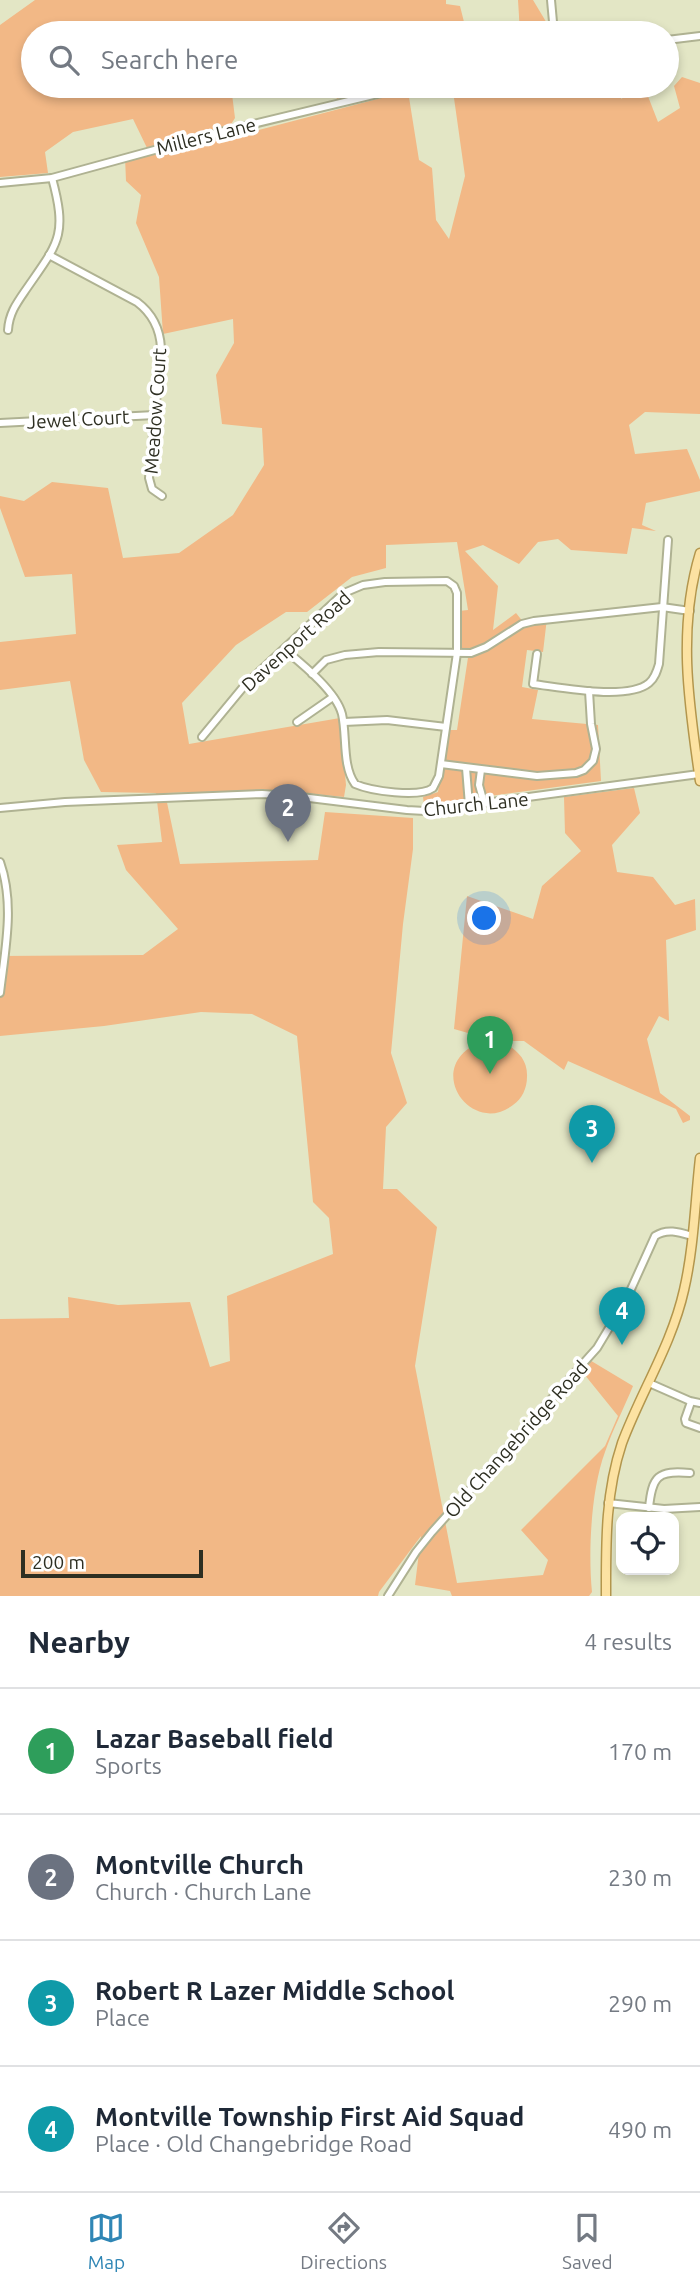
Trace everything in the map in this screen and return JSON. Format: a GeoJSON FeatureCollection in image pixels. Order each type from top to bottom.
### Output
{"type":"FeatureCollection","features":[{"type":"Feature","properties":{"kind":"main road"},"geometry":{"type":"LineString","coordinates":[[699,778],[685,657],[700,553]]}},
{"type":"Feature","properties":{"kind":"main road"},"geometry":{"type":"LineString","coordinates":[[606,1596],[608,1503],[622,1445],[675,1322],[684,1291],[700,1158]]}},
{"type":"Feature","properties":{"kind":"street"},"geometry":{"type":"LineString","coordinates":[[551,0],[553,21]]}},
{"type":"Feature","properties":{"kind":"street"},"geometry":{"type":"LineString","coordinates":[[679,39],[700,36]]}},
{"type":"Feature","properties":{"kind":"street","name":"Millers Lane"},"geometry":{"type":"LineString","coordinates":[[0,183],[52,178],[224,131],[361,98]]}},
{"type":"Feature","properties":{"kind":"street"},"geometry":{"type":"LineString","coordinates":[[8,330],[8,320],[15,306],[50,256],[58,237],[60,221],[52,178]]}},
{"type":"Feature","properties":{"kind":"street","name":"Meadow Court"},"geometry":{"type":"LineString","coordinates":[[50,256],[138,302],[158,328],[161,344],[149,483],[152,489],[162,496]]}},
{"type":"Feature","properties":{"kind":"street","name":"Jewel Court"},"geometry":{"type":"LineString","coordinates":[[0,423],[155,415]]}},
{"type":"Feature","properties":{"kind":"street"},"geometry":{"type":"LineString","coordinates":[[537,654],[533,684],[610,692],[639,688],[653,679],[659,664],[668,540]]}},
{"type":"Feature","properties":{"kind":"street","name":"Davenport Road"},"geometry":{"type":"LineString","coordinates":[[202,737],[245,685],[351,589],[385,582],[437,580],[451,583],[457,593],[457,653],[437,781],[433,788],[419,793],[370,789],[355,784],[350,773],[344,722]]}},
{"type":"Feature","properties":{"kind":"street"},"geometry":{"type":"LineString","coordinates":[[312,674],[326,660],[345,655],[478,651],[526,622],[662,607],[690,611]]}},
{"type":"Feature","properties":{"kind":"street"},"geometry":{"type":"LineString","coordinates":[[284,649],[333,697],[344,722],[387,720],[446,727]]}},
{"type":"Feature","properties":{"kind":"street"},"geometry":{"type":"LineString","coordinates":[[440,764],[537,776],[576,773],[588,768],[596,749],[589,691]]}},
{"type":"Feature","properties":{"kind":"street"},"geometry":{"type":"LineString","coordinates":[[296,722],[333,697]]}},
{"type":"Feature","properties":{"kind":"street"},"geometry":{"type":"LineString","coordinates":[[466,768],[469,805]]}},
{"type":"Feature","properties":{"kind":"street"},"geometry":{"type":"LineString","coordinates":[[481,770],[480,785],[484,803]]}},
{"type":"Feature","properties":{"kind":"street","name":"Church Lane"},"geometry":{"type":"LineString","coordinates":[[0,808],[65,802],[262,794],[425,811],[699,778]]}},
{"type":"Feature","properties":{"kind":"street"},"geometry":{"type":"LineString","coordinates":[[0,862],[7,893],[8,918],[0,993]]}},
{"type":"Feature","properties":{"kind":"street","name":"Old Changebridge Road"},"geometry":{"type":"LineString","coordinates":[[388,1596],[432,1532],[597,1348],[627,1298],[655,1236],[670,1231],[692,1237]]}},
{"type":"Feature","properties":{"kind":"street"},"geometry":{"type":"LineString","coordinates":[[649,1383],[691,1402],[700,1403]]}},
{"type":"Feature","properties":{"kind":"street"},"geometry":{"type":"LineString","coordinates":[[691,1402],[686,1423],[700,1428]]}},
{"type":"Feature","properties":{"kind":"street"},"geometry":{"type":"LineString","coordinates":[[649,1508],[651,1490],[660,1476],[667,1471],[690,1472]]}},
{"type":"Feature","properties":{"kind":"street"},"geometry":{"type":"LineString","coordinates":[[608,1503],[649,1508],[700,1507]]}},
{"type":"Feature","properties":{"kind":"shaded area"},"geometry":{"type":"Polygon","coordinates":[[[35,0],[446,0],[446,4],[460,6],[464,21],[21,21],[21,98],[232,98],[235,118],[221,140],[381,98],[409,98],[419,160],[432,168],[436,220],[449,239],[465,176],[454,98],[649,98],[658,122],[680,108],[677,98],[679,80],[682,77],[700,83],[700,414],[645,412],[629,425],[635,454],[687,449],[700,480],[700,491],[646,503],[642,525],[656,531],[632,528],[627,554],[571,550],[558,539],[538,542],[519,564],[483,545],[465,551],[498,586],[493,630],[516,613],[524,623],[547,618],[543,652],[527,650],[522,687],[538,690],[532,719],[598,725],[601,781],[424,805],[423,797],[438,792],[447,730],[457,730],[469,651],[456,650],[459,611],[468,610],[457,542],[386,545],[386,568],[352,577],[307,612],[286,612],[236,645],[182,703],[189,744],[340,718],[346,785],[344,797],[274,790],[165,793],[180,864],[318,860],[325,812],[413,818],[413,849],[391,1053],[407,1103],[386,1127],[383,1189],[397,1189],[437,1227],[415,1366],[457,1583],[543,1575],[548,1560],[521,1530],[605,1446],[618,1416],[580,1369],[588,1359],[633,1386],[608,1443],[596,1484],[590,1559],[592,1592],[589,1596],[452,1596],[450,1591],[415,1585],[421,1536],[378,1596],[0,1596],[0,1319],[69,1318],[68,1297],[118,1305],[190,1302],[210,1367],[230,1361],[227,1296],[333,1254],[329,1218],[313,1202],[297,1036],[252,1014],[201,1012],[104,1026],[0,1036],[0,956],[143,955],[178,929],[126,870],[117,845],[162,842],[156,793],[101,792],[84,760],[70,681],[0,690],[0,642],[76,634],[72,574],[25,577],[0,508],[0,496],[24,501],[52,482],[108,488],[123,558],[179,553],[233,515],[264,465],[262,428],[222,424],[216,375],[234,343],[233,319],[163,334],[159,277],[136,223],[141,195],[126,181],[125,157],[148,150],[133,119],[73,132],[45,152],[48,173],[0,177],[0,25],[35,0]]]}},
{"type":"Feature","properties":{"kind":"shaded area"},"geometry":{"type":"Polygon","coordinates":[[[518,0],[533,0],[546,21],[519,21],[518,0]]]}},
{"type":"Feature","properties":{"kind":"shaded area"},"geometry":{"type":"Polygon","coordinates":[[[634,788],[640,813],[612,845],[617,872],[653,877],[675,905],[695,899],[696,930],[666,940],[669,1021],[659,1016],[647,1039],[660,1093],[690,1116],[690,1120],[683,1123],[676,1109],[568,1061],[564,1070],[524,1041],[501,1041],[516,1051],[525,1065],[527,1081],[521,1096],[516,1103],[496,1113],[481,1112],[467,1105],[458,1093],[453,1078],[456,1063],[468,1049],[489,1039],[454,1029],[467,896],[533,919],[542,886],[581,851],[565,833],[564,797],[634,788]]]}},
{"type":"Feature","properties":{"kind":"place","name":"Montville Church"},"geometry":{"type":"Point","coordinates":[288,842]}},
{"type":"Feature","properties":{"kind":"place","name":"Lazar Baseball field"},"geometry":{"type":"Point","coordinates":[490,1074]}},
{"type":"Feature","properties":{"kind":"place","name":"Robert R Lazer Middle School"},"geometry":{"type":"Point","coordinates":[592,1163]}},
{"type":"Feature","properties":{"kind":"place","name":"Montville Township First Aid Squad"},"geometry":{"type":"Point","coordinates":[622,1345]}}]}
